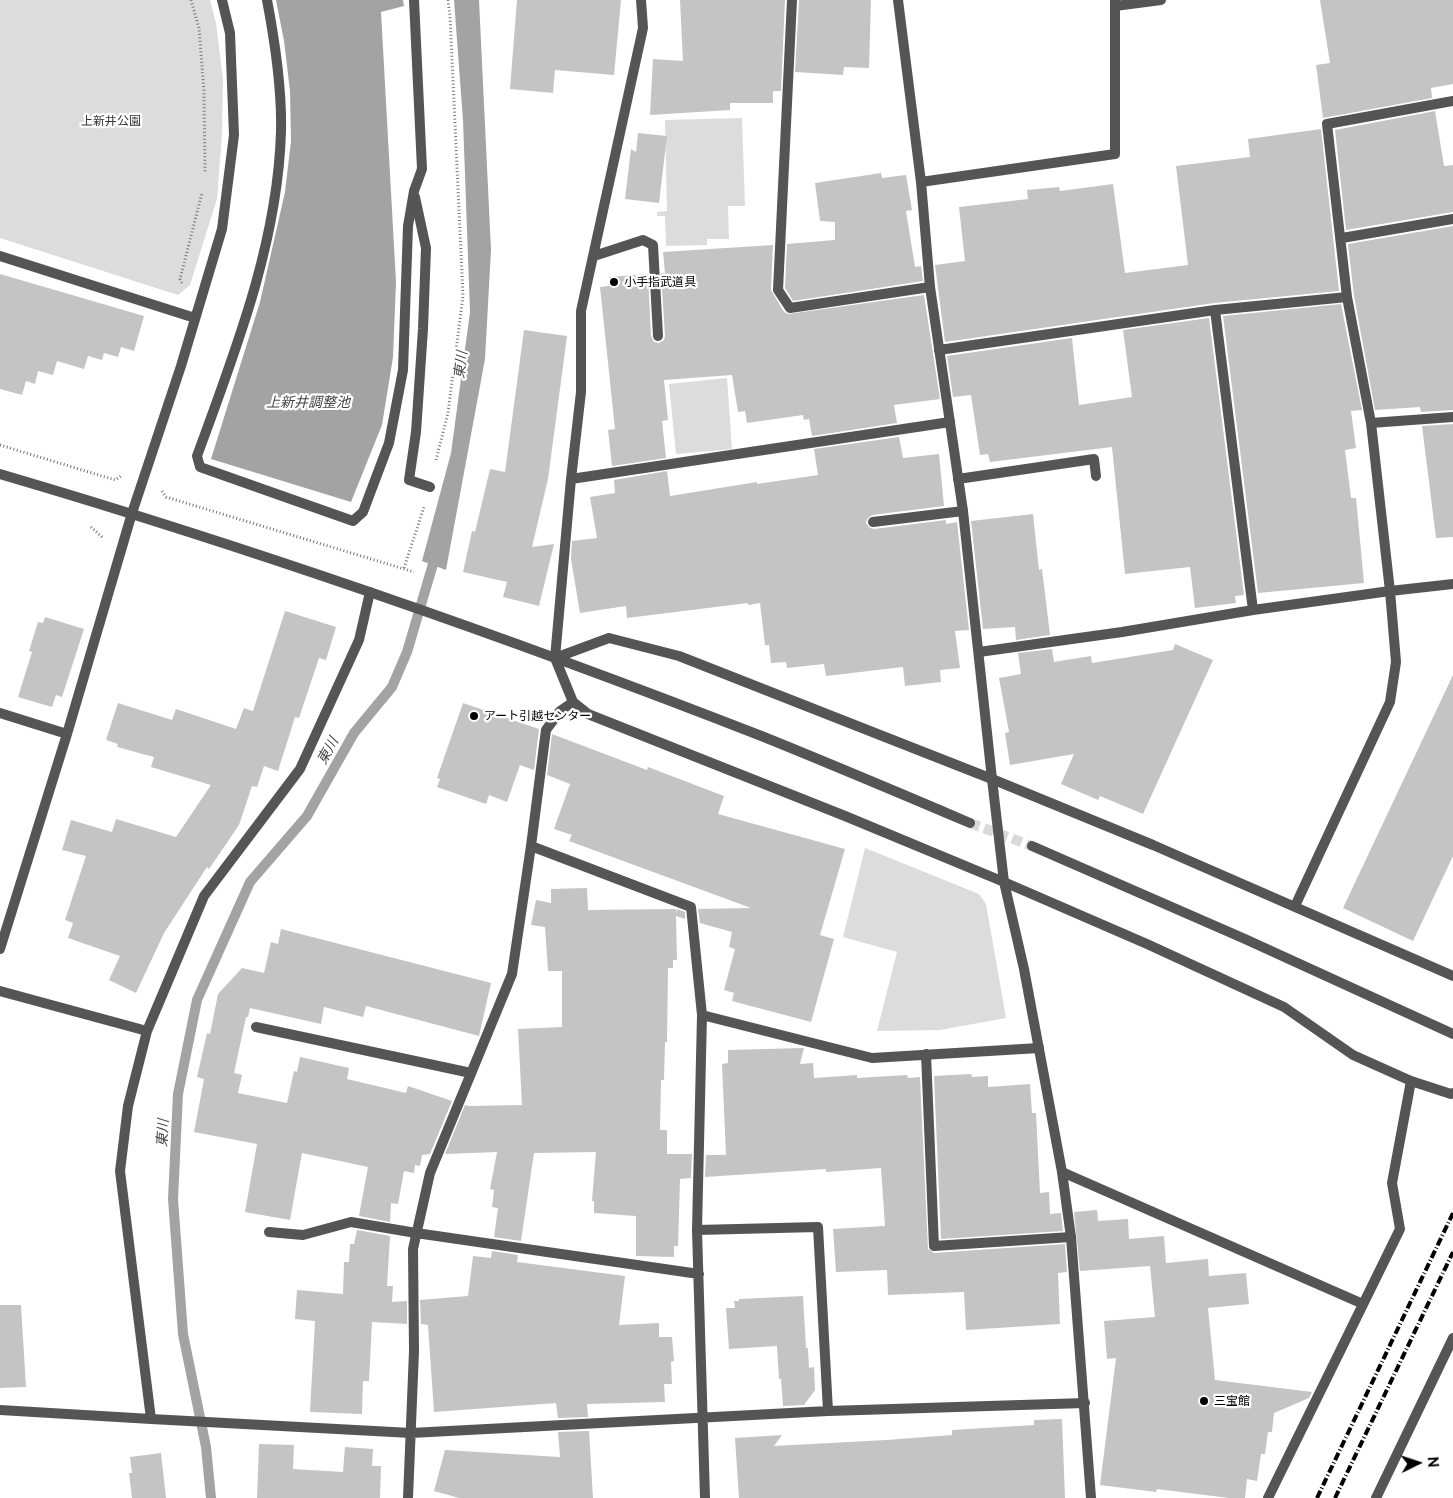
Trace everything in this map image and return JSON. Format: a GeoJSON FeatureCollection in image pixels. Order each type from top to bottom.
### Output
{"type":"FeatureCollection","features":[{"type":"Feature","properties":{"kind":"street"},"geometry":{"type":"LineString","coordinates":[[0,949],[67,734],[132,513],[181,366],[222,229],[234,136],[230,33],[222,0]]}},
{"type":"Feature","properties":{"kind":"street"},"geometry":{"type":"LineString","coordinates":[[267,0],[277,57],[281,131],[274,202],[259,267],[238,340],[198,456],[200,467],[353,521],[363,512],[389,443],[402,370],[408,226],[414,191],[422,169],[414,0]]}},
{"type":"Feature","properties":{"kind":"street"},"geometry":{"type":"LineString","coordinates":[[641,0],[643,28],[582,311],[581,392],[555,658],[573,702],[588,714],[845,816],[1004,882],[1284,1007],[1353,1055],[1410,1081],[1451,1094],[1453,1093]]}},
{"type":"Feature","properties":{"kind":"street"},"geometry":{"type":"LineString","coordinates":[[792,0],[778,290],[790,308],[930,287]]}},
{"type":"Feature","properties":{"kind":"street"},"geometry":{"type":"LineString","coordinates":[[898,0],[921,182],[930,287],[963,511],[1004,882],[1024,969],[1039,1048],[1062,1172],[1071,1237],[1092,1498]]}},
{"type":"Feature","properties":{"kind":"street"},"geometry":{"type":"LineString","coordinates":[[921,182],[1116,154],[1115,3],[1161,0]]}},
{"type":"Feature","properties":{"kind":"street"},"geometry":{"type":"LineString","coordinates":[[1295,906],[1390,702],[1396,662],[1390,590],[1370,423],[1348,296],[1327,124],[1453,102]]}},
{"type":"Feature","properties":{"kind":"street"},"geometry":{"type":"LineString","coordinates":[[414,191],[426,248],[416,439],[409,480],[430,487]]}},
{"type":"Feature","properties":{"kind":"street"},"geometry":{"type":"LineString","coordinates":[[1342,238],[1453,219]]}},
{"type":"Feature","properties":{"kind":"street"},"geometry":{"type":"LineString","coordinates":[[594,256],[643,240],[652,245],[658,336]]}},
{"type":"Feature","properties":{"kind":"street"},"geometry":{"type":"LineString","coordinates":[[0,256],[196,318]]}},
{"type":"Feature","properties":{"kind":"street"},"geometry":{"type":"LineString","coordinates":[[939,350],[1215,310],[1348,296]]}},
{"type":"Feature","properties":{"kind":"street"},"geometry":{"type":"LineString","coordinates":[[1215,310],[1253,610]]}},
{"type":"Feature","properties":{"kind":"street"},"geometry":{"type":"LineString","coordinates":[[1370,423],[1453,417]]}},
{"type":"Feature","properties":{"kind":"street"},"geometry":{"type":"LineString","coordinates":[[571,479],[950,422]]}},
{"type":"Feature","properties":{"kind":"street"},"geometry":{"type":"LineString","coordinates":[[958,479],[1094,459],[1096,476]]}},
{"type":"Feature","properties":{"kind":"street"},"geometry":{"type":"LineString","coordinates":[[0,474],[132,513],[370,592],[555,658],[765,738],[970,823]]}},
{"type":"Feature","properties":{"kind":"street"},"geometry":{"type":"LineString","coordinates":[[872,522],[963,511]]}},
{"type":"Feature","properties":{"kind":"street"},"geometry":{"type":"LineString","coordinates":[[979,652],[1122,632],[1390,590],[1453,584]]}},
{"type":"Feature","properties":{"kind":"street"},"geometry":{"type":"LineString","coordinates":[[151,1419],[120,1171],[128,1106],[147,1031],[204,896],[300,769],[359,640],[370,592]]}},
{"type":"Feature","properties":{"kind":"street"},"geometry":{"type":"LineString","coordinates":[[555,658],[609,638],[678,656],[992,779],[1153,845],[1453,976]]}},
{"type":"Feature","properties":{"kind":"street"},"geometry":{"type":"LineString","coordinates":[[408,1498],[414,1351],[413,1249],[416,1233],[430,1173],[512,974],[546,730],[560,711],[573,702]]}},
{"type":"Feature","properties":{"kind":"street"},"geometry":{"type":"LineString","coordinates":[[0,713],[67,734]]}},
{"type":"Feature","properties":{"kind":"street"},"geometry":{"type":"LineString","coordinates":[[531,846],[691,907],[702,1015],[697,1230],[705,1498]]}},
{"type":"Feature","properties":{"kind":"street"},"geometry":{"type":"LineString","coordinates":[[1032,846],[1246,939],[1453,1034]]}},
{"type":"Feature","properties":{"kind":"street"},"geometry":{"type":"LineString","coordinates":[[0,991],[147,1031]]}},
{"type":"Feature","properties":{"kind":"street"},"geometry":{"type":"LineString","coordinates":[[702,1015],[872,1058],[1039,1048]]}},
{"type":"Feature","properties":{"kind":"street"},"geometry":{"type":"LineString","coordinates":[[256,1027],[471,1073]]}},
{"type":"Feature","properties":{"kind":"street"},"geometry":{"type":"LineString","coordinates":[[926,1054],[934,1246],[1071,1237]]}},
{"type":"Feature","properties":{"kind":"street"},"geometry":{"type":"LineString","coordinates":[[1268,1498],[1400,1230],[1392,1183],[1410,1081]]}},
{"type":"Feature","properties":{"kind":"street"},"geometry":{"type":"LineString","coordinates":[[1062,1172],[1363,1304]]}},
{"type":"Feature","properties":{"kind":"street"},"geometry":{"type":"LineString","coordinates":[[269,1232],[304,1235],[351,1222],[699,1274]]}},
{"type":"Feature","properties":{"kind":"street"},"geometry":{"type":"LineString","coordinates":[[697,1230],[818,1227],[828,1412]]}},
{"type":"Feature","properties":{"kind":"street"},"geometry":{"type":"LineString","coordinates":[[1376,1498],[1452,1343]]}},
{"type":"Feature","properties":{"kind":"street"},"geometry":{"type":"LineString","coordinates":[[0,1410],[218,1424],[411,1433],[828,1412],[1085,1403]]}},
{"type":"Feature","properties":{"kind":"path"},"geometry":{"type":"LineString","coordinates":[[192,0],[199,28],[204,92],[205,181]]}},
{"type":"Feature","properties":{"kind":"path"},"geometry":{"type":"LineString","coordinates":[[184,288],[180,279],[203,190]]}},
{"type":"Feature","properties":{"kind":"path"},"geometry":{"type":"LineString","coordinates":[[0,445],[115,480],[122,474],[144,479],[157,485],[166,497],[414,572]]}},
{"type":"Feature","properties":{"kind":"green space","name":"上新井公園"},"geometry":{"type":"Polygon","coordinates":[[[0,0],[210,0],[216,23],[223,79],[222,134],[217,199],[190,285],[178,295],[0,238],[0,0]]]}},
{"type":"Feature","properties":{"kind":"green space"},"geometry":{"type":"Polygon","coordinates":[[[742,118],[745,206],[728,206],[729,239],[707,239],[707,245],[666,246],[665,216],[657,216],[657,212],[667,211],[665,120],[742,118]]]}},
{"type":"Feature","properties":{"kind":"green space"},"geometry":{"type":"Polygon","coordinates":[[[727,378],[732,449],[676,454],[669,384],[727,378]]]}},
{"type":"Feature","properties":{"kind":"green space"},"geometry":{"type":"Polygon","coordinates":[[[865,848],[979,894],[986,904],[1006,1018],[940,1030],[877,1031],[897,952],[843,937],[865,848]]]}},
{"type":"Feature","properties":{"kind":"water","name":"上新井調整池"},"geometry":{"type":"Polygon","coordinates":[[[276,0],[403,0],[404,6],[381,12],[396,282],[393,357],[382,425],[351,502],[211,459],[260,302],[285,192],[291,141],[290,91],[284,41],[276,0]]]}},
{"type":"Feature","properties":{"kind":"water"},"geometry":{"type":"Polygon","coordinates":[[[454,0],[479,0],[491,250],[485,359],[446,570],[422,561],[451,453],[470,312],[463,120],[454,0]]]}},
{"type":"Feature","properties":{"kind":"building"},"geometry":{"type":"Polygon","coordinates":[[[517,0],[621,0],[614,75],[555,70],[553,93],[510,89],[517,0]]]}},
{"type":"Feature","properties":{"kind":"building"},"geometry":{"type":"Polygon","coordinates":[[[680,0],[785,0],[781,91],[773,91],[773,103],[730,103],[730,110],[650,115],[653,59],[683,61],[680,0]]]}},
{"type":"Feature","properties":{"kind":"building"},"geometry":{"type":"Polygon","coordinates":[[[799,0],[871,0],[869,68],[844,67],[843,75],[795,72],[799,0]]]}},
{"type":"Feature","properties":{"kind":"building"},"geometry":{"type":"Polygon","coordinates":[[[1320,0],[1453,0],[1453,84],[1431,88],[1432,98],[1323,118],[1316,65],[1330,63],[1320,0]]]}},
{"type":"Feature","properties":{"kind":"building"},"geometry":{"type":"Polygon","coordinates":[[[1435,111],[1444,166],[1453,165],[1453,212],[1346,230],[1335,130],[1435,111]]]}},
{"type":"Feature","properties":{"kind":"building"},"geometry":{"type":"Polygon","coordinates":[[[1321,129],[1339,291],[1214,303],[945,342],[935,265],[965,261],[959,207],[1028,199],[1027,190],[1059,187],[1060,191],[1113,184],[1125,273],[1188,265],[1176,166],[1250,157],[1248,139],[1321,129]]]}},
{"type":"Feature","properties":{"kind":"building"},"geometry":{"type":"Polygon","coordinates":[[[638,133],[667,136],[659,203],[625,199],[631,149],[636,152],[638,133]]]}},
{"type":"Feature","properties":{"kind":"building"},"geometry":{"type":"Polygon","coordinates":[[[881,173],[882,178],[906,175],[912,210],[906,211],[915,267],[921,266],[923,281],[793,301],[785,288],[787,244],[835,240],[835,222],[820,221],[815,183],[881,173]]]}},
{"type":"Feature","properties":{"kind":"building"},"geometry":{"type":"Polygon","coordinates":[[[1453,226],[1453,410],[1421,412],[1420,407],[1375,410],[1354,296],[1348,244],[1453,226]]]}},
{"type":"Feature","properties":{"kind":"building"},"geometry":{"type":"Polygon","coordinates":[[[773,245],[771,290],[784,312],[788,314],[924,295],[940,399],[894,405],[897,423],[812,436],[809,419],[804,420],[803,415],[747,423],[745,411],[738,412],[732,375],[664,380],[668,420],[662,421],[666,458],[612,466],[608,430],[615,429],[600,287],[609,286],[609,277],[648,274],[651,336],[654,342],[659,343],[664,340],[665,336],[661,273],[665,273],[663,252],[773,245]]]}},
{"type":"Feature","properties":{"kind":"building"},"geometry":{"type":"Polygon","coordinates":[[[0,274],[144,316],[134,351],[121,347],[118,357],[104,353],[102,360],[88,356],[84,369],[57,361],[53,375],[38,371],[35,384],[26,381],[22,395],[0,389],[0,274]]]}},
{"type":"Feature","properties":{"kind":"building"},"geometry":{"type":"Polygon","coordinates":[[[1341,304],[1362,410],[1351,411],[1356,448],[1345,450],[1351,498],[1356,498],[1364,583],[1258,593],[1223,316],[1341,304]]]}},
{"type":"Feature","properties":{"kind":"building"},"geometry":{"type":"Polygon","coordinates":[[[1209,318],[1244,595],[1235,596],[1236,603],[1195,608],[1190,567],[1125,574],[1112,447],[990,462],[988,454],[980,455],[971,395],[953,397],[947,356],[1072,338],[1079,405],[1132,397],[1123,330],[1209,318]]]}},
{"type":"Feature","properties":{"kind":"building"},"geometry":{"type":"Polygon","coordinates":[[[524,330],[567,336],[548,479],[532,547],[554,544],[539,606],[503,597],[507,582],[463,572],[472,531],[475,532],[490,469],[505,472],[524,330]]]}},
{"type":"Feature","properties":{"kind":"building"},"geometry":{"type":"Polygon","coordinates":[[[1453,424],[1453,537],[1436,538],[1422,426],[1453,424]]]}},
{"type":"Feature","properties":{"kind":"building"},"geometry":{"type":"Polygon","coordinates":[[[899,437],[903,458],[939,454],[944,506],[872,515],[867,519],[866,523],[870,528],[874,529],[946,520],[946,524],[957,522],[969,630],[955,631],[960,668],[940,670],[941,682],[905,686],[903,667],[826,676],[824,664],[787,668],[786,662],[771,663],[769,645],[765,645],[760,603],[627,618],[626,606],[580,613],[571,559],[572,541],[597,538],[590,497],[615,493],[614,480],[667,471],[670,496],[757,482],[757,484],[818,475],[814,449],[899,437]]]}},
{"type":"Feature","properties":{"kind":"building"},"geometry":{"type":"Polygon","coordinates":[[[1033,514],[1039,570],[1042,569],[1050,635],[1016,640],[1015,627],[983,629],[971,521],[1033,514]]]}},
{"type":"Feature","properties":{"kind":"building"},"geometry":{"type":"Polygon","coordinates":[[[285,611],[336,627],[326,660],[319,658],[299,718],[295,717],[278,771],[264,766],[257,787],[252,786],[239,825],[209,869],[207,867],[164,933],[136,993],[109,980],[120,956],[68,938],[73,923],[65,920],[86,856],[62,850],[71,820],[112,832],[116,819],[176,837],[211,785],[151,767],[154,757],[117,747],[118,744],[106,740],[118,703],[172,720],[176,709],[236,729],[244,708],[253,711],[285,611]]]}},
{"type":"Feature","properties":{"kind":"building"},"geometry":{"type":"Polygon","coordinates":[[[45,617],[84,629],[62,697],[56,695],[52,707],[18,697],[32,652],[29,651],[38,622],[43,623],[45,617]]]}},
{"type":"Feature","properties":{"kind":"building"},"geometry":{"type":"Polygon","coordinates":[[[1175,644],[1213,660],[1143,814],[1100,796],[1098,800],[1061,784],[1074,754],[1010,765],[1005,733],[1009,732],[999,678],[1021,674],[1018,653],[1052,649],[1054,662],[1091,656],[1092,663],[1173,650],[1175,644]]]}},
{"type":"Feature","properties":{"kind":"building"},"geometry":{"type":"Polygon","coordinates":[[[1453,675],[1453,856],[1413,941],[1343,908],[1453,675]]]}},
{"type":"Feature","properties":{"kind":"building"},"geometry":{"type":"Polygon","coordinates":[[[463,703],[539,729],[534,770],[520,765],[507,802],[489,795],[486,804],[437,787],[440,779],[437,778],[463,703]]]}},
{"type":"Feature","properties":{"kind":"building"},"geometry":{"type":"Polygon","coordinates":[[[552,734],[647,770],[648,767],[724,796],[718,814],[845,849],[820,935],[834,939],[811,1022],[732,1001],[734,993],[724,990],[735,949],[729,947],[732,932],[700,923],[698,909],[751,908],[569,841],[572,835],[554,829],[570,784],[547,775],[552,734]]]}},
{"type":"Feature","properties":{"kind":"building"},"geometry":{"type":"Polygon","coordinates":[[[587,888],[588,910],[676,909],[676,914],[677,909],[685,912],[685,919],[676,916],[677,960],[673,960],[673,968],[668,968],[667,1042],[665,1042],[664,1080],[661,1080],[660,1130],[667,1130],[667,1154],[692,1154],[691,1178],[680,1179],[678,1246],[674,1246],[674,1257],[636,1256],[636,1216],[594,1213],[594,1201],[592,1201],[596,1152],[534,1153],[521,1241],[494,1237],[498,1208],[492,1207],[494,1190],[490,1189],[497,1152],[445,1154],[465,1105],[522,1105],[518,1029],[562,1027],[562,971],[548,971],[545,927],[531,925],[536,900],[551,903],[551,889],[587,888]]]}},
{"type":"Feature","properties":{"kind":"building"},"geometry":{"type":"Polygon","coordinates":[[[281,929],[491,983],[479,1036],[366,1006],[363,1017],[324,1007],[321,1024],[250,1008],[248,1017],[246,1017],[234,1073],[242,1075],[238,1093],[287,1103],[294,1071],[297,1072],[300,1057],[349,1068],[347,1079],[406,1093],[408,1086],[452,1101],[430,1154],[422,1155],[420,1166],[415,1165],[414,1173],[404,1171],[398,1204],[391,1203],[390,1222],[359,1216],[368,1167],[302,1153],[290,1220],[245,1212],[257,1144],[194,1132],[204,1079],[197,1077],[207,1033],[210,1034],[218,994],[242,968],[264,973],[271,942],[278,944],[281,929]]]}},
{"type":"Feature","properties":{"kind":"building"},"geometry":{"type":"Polygon","coordinates":[[[804,1048],[800,1064],[813,1063],[814,1078],[857,1075],[857,1078],[907,1075],[908,1078],[920,1077],[928,1249],[934,1253],[1065,1244],[1067,1272],[1058,1273],[1060,1324],[966,1330],[964,1292],[888,1295],[887,1270],[836,1272],[833,1229],[885,1226],[881,1168],[826,1172],[826,1169],[705,1177],[706,1155],[726,1155],[722,1064],[728,1063],[728,1050],[804,1048]]]}},
{"type":"Feature","properties":{"kind":"building"},"geometry":{"type":"Polygon","coordinates":[[[971,1074],[972,1077],[988,1076],[988,1087],[1030,1084],[1032,1113],[1036,1113],[1040,1193],[1049,1192],[1050,1214],[1061,1213],[1063,1231],[941,1239],[934,1076],[971,1074]]]}},
{"type":"Feature","properties":{"kind":"building"},"geometry":{"type":"Polygon","coordinates":[[[1097,1210],[1098,1221],[1128,1219],[1129,1239],[1164,1236],[1166,1263],[1208,1259],[1209,1276],[1246,1273],[1249,1304],[1208,1308],[1215,1380],[1312,1392],[1309,1398],[1274,1413],[1272,1432],[1268,1432],[1265,1454],[1261,1454],[1257,1481],[1247,1479],[1245,1498],[1229,1498],[1157,1489],[1156,1492],[1100,1485],[1116,1358],[1107,1359],[1104,1321],[1155,1317],[1150,1266],[1080,1271],[1074,1212],[1097,1210]]]}},
{"type":"Feature","properties":{"kind":"building"},"geometry":{"type":"Polygon","coordinates":[[[357,1230],[390,1236],[387,1286],[393,1286],[392,1302],[407,1301],[407,1324],[372,1322],[369,1381],[363,1381],[362,1414],[310,1412],[315,1321],[295,1319],[297,1290],[343,1294],[344,1262],[349,1262],[350,1244],[354,1244],[357,1230]]]}},
{"type":"Feature","properties":{"kind":"building"},"geometry":{"type":"Polygon","coordinates":[[[492,1251],[518,1255],[517,1262],[625,1276],[619,1325],[659,1323],[659,1337],[672,1337],[674,1361],[671,1362],[672,1384],[664,1384],[665,1402],[587,1404],[588,1417],[558,1418],[556,1403],[434,1412],[428,1325],[421,1324],[420,1300],[468,1296],[473,1256],[491,1258],[492,1251]]]}},
{"type":"Feature","properties":{"kind":"building"},"geometry":{"type":"Polygon","coordinates":[[[803,1296],[806,1348],[808,1348],[809,1368],[814,1367],[815,1390],[804,1405],[783,1406],[777,1346],[729,1349],[726,1308],[735,1308],[734,1301],[739,1301],[739,1299],[803,1296]]]}},
{"type":"Feature","properties":{"kind":"building"},"geometry":{"type":"Polygon","coordinates":[[[0,1305],[21,1305],[26,1387],[0,1388],[0,1305]]]}},
{"type":"Feature","properties":{"kind":"building"},"geometry":{"type":"Polygon","coordinates":[[[1062,1419],[1065,1498],[739,1498],[735,1438],[782,1435],[774,1446],[886,1440],[952,1435],[952,1430],[1034,1425],[1034,1420],[1062,1419]]]}},
{"type":"Feature","properties":{"kind":"building"},"geometry":{"type":"Polygon","coordinates":[[[589,1431],[593,1498],[459,1498],[434,1491],[445,1450],[560,1457],[558,1432],[589,1431]]]}},
{"type":"Feature","properties":{"kind":"building"},"geometry":{"type":"Polygon","coordinates":[[[259,1444],[294,1445],[293,1469],[343,1472],[345,1447],[373,1449],[372,1466],[381,1466],[380,1498],[257,1498],[259,1444]]]}},
{"type":"Feature","properties":{"kind":"building"},"geometry":{"type":"Polygon","coordinates":[[[161,1453],[166,1498],[132,1498],[129,1473],[132,1473],[130,1457],[161,1453]]]}},
{"type":"Feature","properties":{"kind":"waterway","name":"東川"},"geometry":{"type":"LineString","coordinates":[[211,1498],[206,1447],[183,1334],[173,1199],[178,1094],[197,1000],[250,882],[307,816],[354,733],[392,687],[407,652],[436,554]]}},
{"type":"Feature","properties":{"kind":"tunnel"},"geometry":{"type":"LineString","coordinates":[[970,823],[1032,846]]}},
{"type":"Feature","properties":{"kind":"railway"},"geometry":{"type":"LineString","coordinates":[[1317,1498],[1453,1213]]}},
{"type":"Feature","properties":{"kind":"railway"},"geometry":{"type":"LineString","coordinates":[[1335,1498],[1453,1252]]}},
{"type":"Feature","properties":{"kind":"place","name":"小手指武道具"},"geometry":{"type":"Point","coordinates":[614,282]}},
{"type":"Feature","properties":{"kind":"place","name":"アート引越センター"},"geometry":{"type":"Point","coordinates":[474,716]}},
{"type":"Feature","properties":{"kind":"place","name":"三宝館"},"geometry":{"type":"Point","coordinates":[1204,1401]}}]}
